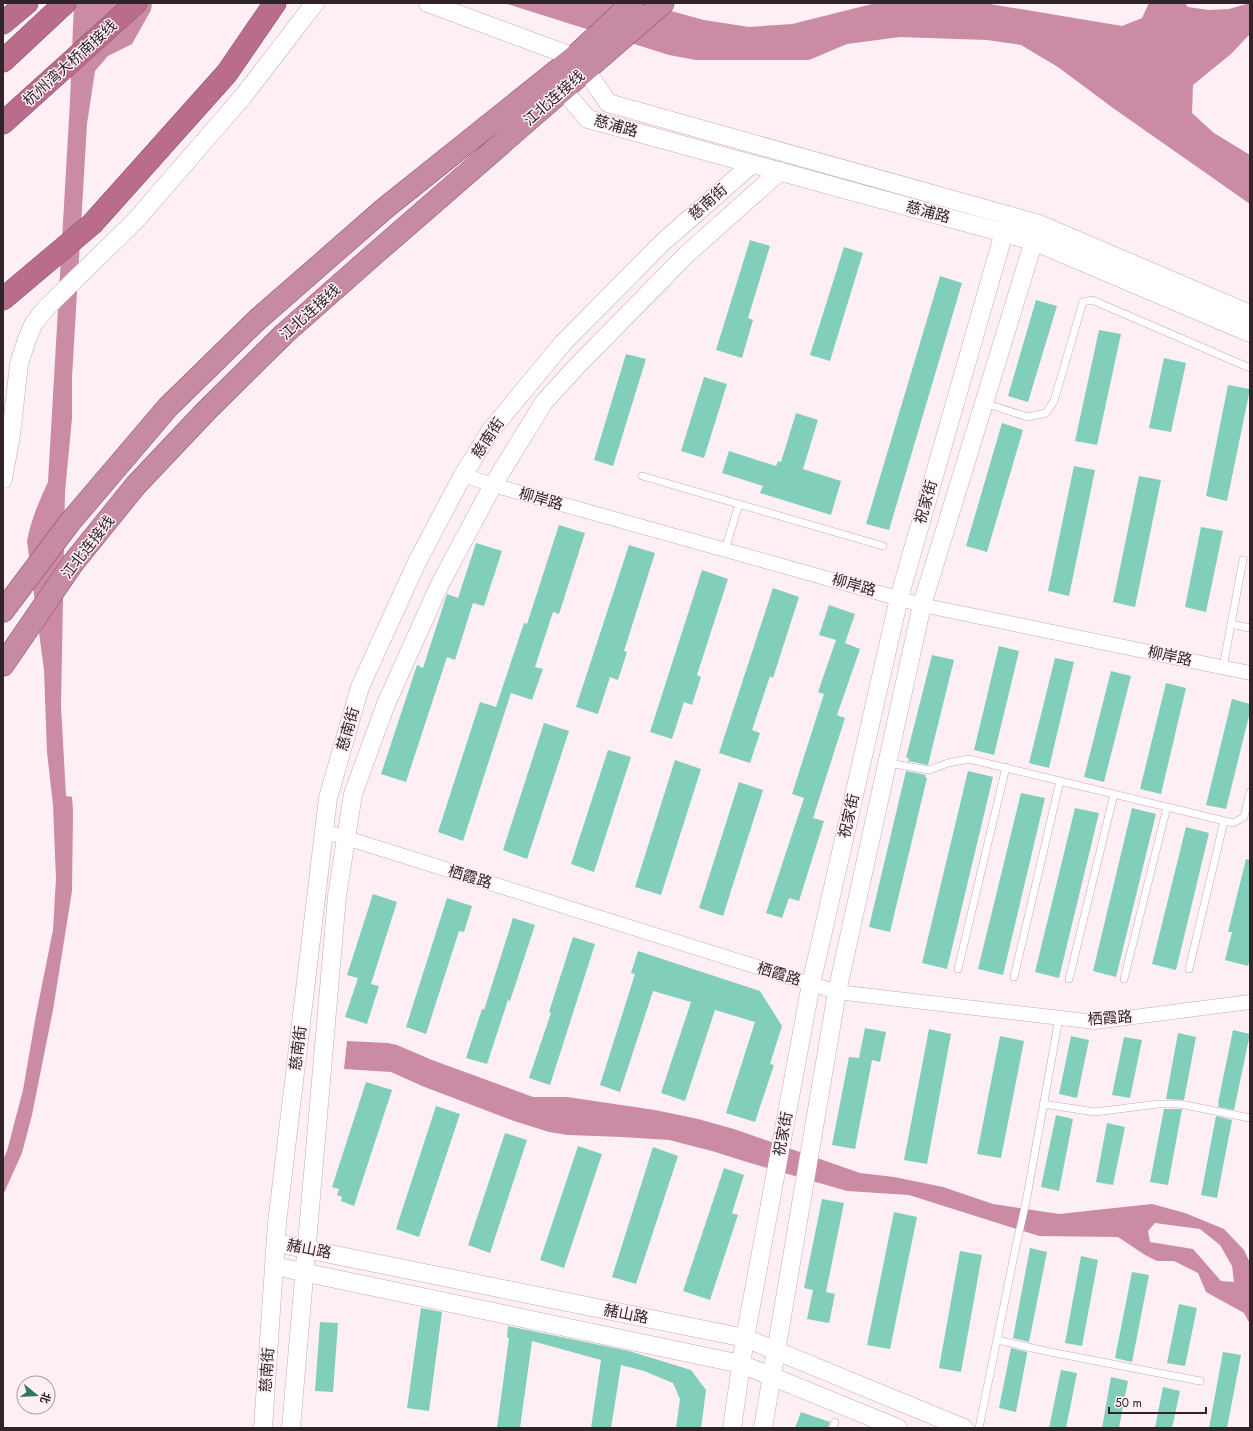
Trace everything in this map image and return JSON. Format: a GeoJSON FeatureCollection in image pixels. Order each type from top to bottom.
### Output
{"type":"FeatureCollection","features":[{"type":"Feature","properties":{"kind":"highway"},"geometry":{"type":"LineString","coordinates":[[3,23],[27,3]]}},
{"type":"Feature","properties":{"kind":"highway"},"geometry":{"type":"LineString","coordinates":[[3,61],[65,3]]}},
{"type":"Feature","properties":{"kind":"highway","name":"杭州湾大桥南接线"},"geometry":{"type":"LineString","coordinates":[[3,123],[136,3]]}},
{"type":"Feature","properties":{"kind":"highway"},"geometry":{"type":"LineString","coordinates":[[3,299],[92,224],[227,73],[275,3]]}},
{"type":"Feature","properties":{"kind":"highway","name":"江北连接线"},"geometry":{"type":"LineString","coordinates":[[3,664],[73,563],[136,485],[207,410],[284,334],[563,90],[580,63],[590,41],[632,3]]}},
{"type":"Feature","properties":{"kind":"highway","name":"江北连接线"},"geometry":{"type":"LineString","coordinates":[[3,611],[70,522],[168,407],[257,320],[384,208],[580,63],[620,41],[661,5]]}},
{"type":"Feature","properties":{"kind":"street"},"geometry":{"type":"LineString","coordinates":[[3,479],[12,435],[19,364],[34,323],[47,307],[136,220],[245,94],[315,3]]}},
{"type":"Feature","properties":{"kind":"street"},"geometry":{"type":"LineString","coordinates":[[428,3],[580,63]]}},
{"type":"Feature","properties":{"kind":"street","name":"慈浦路"},"geometry":{"type":"LineString","coordinates":[[580,63],[608,103],[1039,224],[1250,314]]}},
{"type":"Feature","properties":{"kind":"street","name":"慈浦路"},"geometry":{"type":"LineString","coordinates":[[563,90],[588,119],[1033,241],[1250,333]]}},
{"type":"Feature","properties":{"kind":"street","name":"慈南街"},"geometry":{"type":"LineString","coordinates":[[263,1428],[276,1243],[328,798],[360,687],[417,562],[463,475],[491,430],[563,343],[663,242],[752,164]]}},
{"type":"Feature","properties":{"kind":"street","name":"慈南街"},"geometry":{"type":"LineString","coordinates":[[290,1428],[337,896],[354,794],[386,704],[439,586],[493,485],[544,402],[577,366],[686,255],[780,171]]}},
{"type":"Feature","properties":{"kind":"street","name":"祝家街"},"geometry":{"type":"LineString","coordinates":[[732,1428],[741,1364],[811,984],[899,598],[1010,215]]}},
{"type":"Feature","properties":{"kind":"street","name":"祝家街"},"geometry":{"type":"LineString","coordinates":[[763,1428],[837,992],[922,605],[1039,224]]}},
{"type":"Feature","properties":{"kind":"street","name":"柳岸路"},"geometry":{"type":"LineString","coordinates":[[463,475],[493,485],[922,605],[1250,673]]}},
{"type":"Feature","properties":{"kind":"street","name":"栖霞路"},"geometry":{"type":"LineString","coordinates":[[324,831],[837,992],[1095,1022],[1250,1002]]}},
{"type":"Feature","properties":{"kind":"street","name":"赭山路"},"geometry":{"type":"LineString","coordinates":[[276,1243],[746,1338],[964,1428]]}},
{"type":"Feature","properties":{"kind":"street","name":"赭山路"},"geometry":{"type":"LineString","coordinates":[[274,1266],[741,1364],[898,1428]]}},
{"type":"Feature","properties":{"kind":"lane"},"geometry":{"type":"LineString","coordinates":[[983,403],[1028,417],[1046,413],[1054,401],[1083,302],[1092,300],[1250,368]]}},
{"type":"Feature","properties":{"kind":"lane"},"geometry":{"type":"LineString","coordinates":[[642,476],[883,546]]}},
{"type":"Feature","properties":{"kind":"lane"},"geometry":{"type":"LineString","coordinates":[[725,550],[739,504]]}},
{"type":"Feature","properties":{"kind":"lane"},"geometry":{"type":"LineString","coordinates":[[1223,667],[1243,560]]}},
{"type":"Feature","properties":{"kind":"lane"},"geometry":{"type":"LineString","coordinates":[[1231,624],[1250,628]]}},
{"type":"Feature","properties":{"kind":"lane"},"geometry":{"type":"LineString","coordinates":[[888,763],[929,770],[948,763],[969,759],[1233,823],[1244,817],[1250,792]]}},
{"type":"Feature","properties":{"kind":"lane"},"geometry":{"type":"LineString","coordinates":[[958,969],[1006,768]]}},
{"type":"Feature","properties":{"kind":"lane"},"geometry":{"type":"LineString","coordinates":[[1014,977],[1060,781]]}},
{"type":"Feature","properties":{"kind":"lane"},"geometry":{"type":"LineString","coordinates":[[1069,979],[1114,794]]}},
{"type":"Feature","properties":{"kind":"lane"},"geometry":{"type":"LineString","coordinates":[[1124,979],[1167,807]]}},
{"type":"Feature","properties":{"kind":"lane"},"geometry":{"type":"LineString","coordinates":[[1189,968],[1224,820]]}},
{"type":"Feature","properties":{"kind":"lane"},"geometry":{"type":"LineString","coordinates":[[980,1428],[1026,1202],[1059,1018]]}},
{"type":"Feature","properties":{"kind":"lane"},"geometry":{"type":"LineString","coordinates":[[1044,1104],[1095,1112],[1158,1104],[1180,1104],[1250,1118]]}},
{"type":"Feature","properties":{"kind":"lane"},"geometry":{"type":"LineString","coordinates":[[997,1340],[1058,1354],[1200,1381]]}},
{"type":"Feature","properties":{"kind":"shaded area"},"geometry":{"type":"Polygon","coordinates":[[[74,3],[152,3],[151,10],[132,44],[108,56],[95,71],[87,124],[72,377],[72,418],[65,492],[61,706],[66,796],[72,797],[73,811],[72,891],[53,1010],[32,1115],[22,1153],[3,1195],[3,1159],[7,1151],[23,1090],[53,930],[56,879],[53,805],[47,752],[44,670],[27,541],[41,496],[48,482],[70,101],[74,3]]]}},
{"type":"Feature","properties":{"kind":"shaded area"},"geometry":{"type":"Polygon","coordinates":[[[504,3],[642,3],[704,20],[749,27],[792,24],[876,3],[984,3],[1122,26],[1142,18],[1149,3],[1185,3],[1188,7],[1209,10],[1229,9],[1250,3],[1250,34],[1231,54],[1193,85],[1192,113],[1214,133],[1250,155],[1250,204],[1113,108],[1058,67],[1021,45],[987,40],[900,37],[847,44],[809,60],[696,60],[669,55],[504,3]]]}},
{"type":"Feature","properties":{"kind":"shaded area"},"geometry":{"type":"Polygon","coordinates":[[[347,1041],[388,1043],[397,1045],[432,1060],[533,1097],[567,1097],[655,1110],[698,1119],[734,1129],[860,1173],[894,1177],[943,1187],[993,1204],[1059,1214],[1152,1204],[1185,1213],[1224,1229],[1244,1250],[1250,1263],[1250,1324],[1244,1313],[1206,1292],[1198,1273],[1174,1261],[1157,1261],[1118,1237],[1039,1236],[909,1195],[847,1191],[712,1151],[669,1140],[568,1135],[549,1132],[514,1121],[422,1086],[391,1072],[344,1069],[347,1041]],[[1155,1223],[1148,1231],[1150,1242],[1193,1249],[1221,1281],[1234,1282],[1232,1266],[1220,1245],[1200,1229],[1155,1223]]]}},
{"type":"Feature","properties":{"kind":"building"},"geometry":{"type":"Polygon","coordinates":[[[750,240],[770,246],[748,318],[753,320],[742,358],[716,350],[750,240]]]}},
{"type":"Feature","properties":{"kind":"building"},"geometry":{"type":"Polygon","coordinates":[[[844,247],[863,253],[830,361],[810,355],[844,247]]]}},
{"type":"Feature","properties":{"kind":"building"},"geometry":{"type":"Polygon","coordinates":[[[940,276],[962,283],[889,530],[866,524],[940,276]]]}},
{"type":"Feature","properties":{"kind":"building"},"geometry":{"type":"Polygon","coordinates":[[[1036,300],[1057,306],[1028,402],[1008,396],[1036,300]]]}},
{"type":"Feature","properties":{"kind":"building"},"geometry":{"type":"Polygon","coordinates":[[[1099,330],[1121,334],[1097,445],[1075,441],[1099,330]]]}},
{"type":"Feature","properties":{"kind":"building"},"geometry":{"type":"Polygon","coordinates":[[[626,354],[646,359],[613,466],[594,460],[626,354]]]}},
{"type":"Feature","properties":{"kind":"building"},"geometry":{"type":"Polygon","coordinates":[[[1164,358],[1186,363],[1171,432],[1149,428],[1164,358]]]}},
{"type":"Feature","properties":{"kind":"building"},"geometry":{"type":"Polygon","coordinates":[[[704,377],[727,384],[704,458],[681,451],[704,377]]]}},
{"type":"Feature","properties":{"kind":"building"},"geometry":{"type":"Polygon","coordinates":[[[1228,385],[1250,389],[1227,501],[1206,496],[1228,385]]]}},
{"type":"Feature","properties":{"kind":"building"},"geometry":{"type":"Polygon","coordinates":[[[796,413],[818,420],[803,469],[841,481],[831,515],[760,493],[763,486],[722,473],[729,451],[776,466],[778,461],[781,462],[796,413]]]}},
{"type":"Feature","properties":{"kind":"building"},"geometry":{"type":"Polygon","coordinates":[[[1002,423],[1023,430],[987,552],[966,546],[1002,423]]]}},
{"type":"Feature","properties":{"kind":"building"},"geometry":{"type":"Polygon","coordinates":[[[1074,466],[1095,470],[1069,596],[1048,591],[1074,466]]]}},
{"type":"Feature","properties":{"kind":"building"},"geometry":{"type":"Polygon","coordinates":[[[1139,476],[1161,480],[1135,607],[1113,602],[1139,476]]]}},
{"type":"Feature","properties":{"kind":"building"},"geometry":{"type":"Polygon","coordinates":[[[559,525],[585,533],[559,614],[553,612],[535,667],[543,669],[532,700],[511,693],[463,841],[438,832],[480,702],[496,707],[524,623],[527,624],[559,525]]]}},
{"type":"Feature","properties":{"kind":"building"},"geometry":{"type":"Polygon","coordinates":[[[1201,527],[1223,531],[1206,612],[1185,607],[1201,527]]]}},
{"type":"Feature","properties":{"kind":"building"},"geometry":{"type":"Polygon","coordinates":[[[476,543],[502,551],[484,606],[473,603],[455,660],[447,657],[406,782],[381,774],[417,665],[423,668],[447,594],[458,598],[476,543]]]}},
{"type":"Feature","properties":{"kind":"building"},"geometry":{"type":"Polygon","coordinates":[[[629,545],[655,553],[624,651],[627,652],[618,680],[610,677],[598,714],[576,707],[629,545]]]}},
{"type":"Feature","properties":{"kind":"building"},"geometry":{"type":"Polygon","coordinates":[[[702,570],[728,579],[697,675],[701,677],[692,705],[684,702],[672,739],[650,732],[702,570]]]}},
{"type":"Feature","properties":{"kind":"building"},"geometry":{"type":"Polygon","coordinates":[[[773,588],[799,597],[773,678],[770,676],[752,730],[760,733],[750,763],[719,753],[773,588]]]}},
{"type":"Feature","properties":{"kind":"building"},"geometry":{"type":"Polygon","coordinates":[[[829,605],[855,614],[845,643],[860,649],[837,715],[845,718],[813,818],[824,821],[799,901],[789,898],[782,918],[766,913],[804,798],[792,794],[824,694],[818,692],[836,640],[819,635],[829,605]]]}},
{"type":"Feature","properties":{"kind":"building"},"geometry":{"type":"Polygon","coordinates":[[[999,646],[1019,651],[994,755],[974,750],[999,646]]]}},
{"type":"Feature","properties":{"kind":"building"},"geometry":{"type":"Polygon","coordinates":[[[932,655],[954,660],[928,765],[908,761],[909,758],[906,758],[932,655]]]}},
{"type":"Feature","properties":{"kind":"building"},"geometry":{"type":"Polygon","coordinates":[[[1055,658],[1074,662],[1049,768],[1029,763],[1055,658]]]}},
{"type":"Feature","properties":{"kind":"building"},"geometry":{"type":"Polygon","coordinates":[[[1111,671],[1131,676],[1104,782],[1084,777],[1111,671]]]}},
{"type":"Feature","properties":{"kind":"building"},"geometry":{"type":"Polygon","coordinates":[[[1166,683],[1186,688],[1161,794],[1140,789],[1166,683]]]}},
{"type":"Feature","properties":{"kind":"building"},"geometry":{"type":"Polygon","coordinates":[[[1232,699],[1250,704],[1250,712],[1226,809],[1206,805],[1232,699]]]}},
{"type":"Feature","properties":{"kind":"building"},"geometry":{"type":"Polygon","coordinates":[[[544,723],[569,731],[527,859],[503,850],[544,723]]]}},
{"type":"Feature","properties":{"kind":"building"},"geometry":{"type":"Polygon","coordinates":[[[608,750],[631,757],[594,872],[571,864],[608,750]]]}},
{"type":"Feature","properties":{"kind":"building"},"geometry":{"type":"Polygon","coordinates":[[[675,760],[701,769],[661,895],[635,887],[675,760]]]}},
{"type":"Feature","properties":{"kind":"building"},"geometry":{"type":"Polygon","coordinates":[[[906,771],[926,775],[925,777],[927,778],[890,932],[869,927],[906,771]]]}},
{"type":"Feature","properties":{"kind":"building"},"geometry":{"type":"Polygon","coordinates":[[[968,771],[993,777],[947,969],[922,963],[968,771]]]}},
{"type":"Feature","properties":{"kind":"building"},"geometry":{"type":"Polygon","coordinates":[[[739,782],[763,790],[723,916],[699,908],[739,782]]]}},
{"type":"Feature","properties":{"kind":"building"},"geometry":{"type":"Polygon","coordinates":[[[1021,793],[1045,798],[1003,975],[978,969],[1021,793]]]}},
{"type":"Feature","properties":{"kind":"building"},"geometry":{"type":"Polygon","coordinates":[[[1075,808],[1099,813],[1059,978],[1035,972],[1075,808]]]}},
{"type":"Feature","properties":{"kind":"building"},"geometry":{"type":"Polygon","coordinates":[[[1132,808],[1156,814],[1116,977],[1093,971],[1132,808]]]}},
{"type":"Feature","properties":{"kind":"building"},"geometry":{"type":"Polygon","coordinates":[[[1186,827],[1209,833],[1176,970],[1152,964],[1186,827]]]}},
{"type":"Feature","properties":{"kind":"building"},"geometry":{"type":"Polygon","coordinates":[[[1246,859],[1250,860],[1250,958],[1248,966],[1225,960],[1232,932],[1228,932],[1246,859]]]}},
{"type":"Feature","properties":{"kind":"building"},"geometry":{"type":"Polygon","coordinates":[[[373,894],[397,902],[371,984],[379,986],[367,1024],[345,1017],[358,978],[347,975],[373,894]]]}},
{"type":"Feature","properties":{"kind":"building"},"geometry":{"type":"Polygon","coordinates":[[[447,898],[472,906],[464,932],[459,931],[426,1034],[406,1027],[447,898]]]}},
{"type":"Feature","properties":{"kind":"building"},"geometry":{"type":"Polygon","coordinates":[[[513,918],[535,925],[487,1064],[466,1058],[482,1009],[484,1010],[513,918]]]}},
{"type":"Feature","properties":{"kind":"building"},"geometry":{"type":"Polygon","coordinates":[[[573,937],[595,944],[550,1085],[529,1078],[551,1013],[549,1012],[573,937]]]}},
{"type":"Feature","properties":{"kind":"building"},"geometry":{"type":"Polygon","coordinates":[[[638,951],[760,991],[782,1026],[770,1064],[774,1065],[755,1122],[726,1113],[755,1022],[715,1010],[685,1101],[661,1093],[691,1002],[653,991],[620,1092],[600,1085],[635,974],[631,973],[638,951]]]}},
{"type":"Feature","properties":{"kind":"building"},"geometry":{"type":"Polygon","coordinates":[[[865,1028],[886,1032],[880,1062],[872,1060],[855,1149],[832,1145],[849,1057],[859,1058],[865,1028]]]}},
{"type":"Feature","properties":{"kind":"building"},"geometry":{"type":"Polygon","coordinates":[[[929,1029],[951,1034],[927,1164],[904,1160],[929,1029]]]}},
{"type":"Feature","properties":{"kind":"building"},"geometry":{"type":"Polygon","coordinates":[[[1233,1030],[1250,1034],[1234,1110],[1218,1107],[1233,1030]]]}},
{"type":"Feature","properties":{"kind":"building"},"geometry":{"type":"Polygon","coordinates":[[[1178,1033],[1196,1037],[1184,1100],[1166,1099],[1178,1033]]]}},
{"type":"Feature","properties":{"kind":"building"},"geometry":{"type":"Polygon","coordinates":[[[1000,1036],[1024,1041],[1001,1158],[977,1154],[1000,1036]]]}},
{"type":"Feature","properties":{"kind":"building"},"geometry":{"type":"Polygon","coordinates":[[[1071,1036],[1089,1040],[1077,1098],[1059,1094],[1071,1036]]]}},
{"type":"Feature","properties":{"kind":"building"},"geometry":{"type":"Polygon","coordinates":[[[1124,1037],[1142,1040],[1130,1098],[1112,1095],[1124,1037]]]}},
{"type":"Feature","properties":{"kind":"building"},"geometry":{"type":"Polygon","coordinates":[[[366,1082],[392,1090],[354,1206],[341,1201],[342,1197],[337,1195],[339,1189],[332,1187],[366,1082]]]}},
{"type":"Feature","properties":{"kind":"building"},"geometry":{"type":"Polygon","coordinates":[[[436,1106],[460,1114],[419,1237],[396,1229],[436,1106]]]}},
{"type":"Feature","properties":{"kind":"building"},"geometry":{"type":"Polygon","coordinates":[[[1164,1109],[1182,1109],[1168,1185],[1150,1182],[1164,1109]]]}},
{"type":"Feature","properties":{"kind":"building"},"geometry":{"type":"Polygon","coordinates":[[[1056,1115],[1073,1119],[1059,1191],[1041,1187],[1056,1115]]]}},
{"type":"Feature","properties":{"kind":"building"},"geometry":{"type":"Polygon","coordinates":[[[1216,1116],[1232,1120],[1217,1198],[1201,1195],[1216,1116]]]}},
{"type":"Feature","properties":{"kind":"building"},"geometry":{"type":"Polygon","coordinates":[[[1107,1123],[1125,1127],[1113,1185],[1096,1182],[1107,1123]]]}},
{"type":"Feature","properties":{"kind":"building"},"geometry":{"type":"Polygon","coordinates":[[[505,1133],[527,1140],[490,1253],[468,1245],[505,1133]]]}},
{"type":"Feature","properties":{"kind":"building"},"geometry":{"type":"Polygon","coordinates":[[[578,1146],[602,1154],[564,1268],[540,1260],[578,1146]]]}},
{"type":"Feature","properties":{"kind":"building"},"geometry":{"type":"Polygon","coordinates":[[[653,1147],[678,1156],[636,1284],[612,1277],[653,1147]]]}},
{"type":"Feature","properties":{"kind":"building"},"geometry":{"type":"Polygon","coordinates":[[[724,1168],[744,1175],[732,1213],[738,1215],[710,1300],[683,1291],[724,1168]]]}},
{"type":"Feature","properties":{"kind":"building"},"geometry":{"type":"Polygon","coordinates":[[[822,1199],[844,1203],[826,1292],[835,1294],[829,1323],[807,1319],[813,1290],[804,1288],[822,1199]]]}},
{"type":"Feature","properties":{"kind":"building"},"geometry":{"type":"Polygon","coordinates":[[[894,1212],[917,1217],[890,1349],[867,1345],[894,1212]]]}},
{"type":"Feature","properties":{"kind":"building"},"geometry":{"type":"Polygon","coordinates":[[[1030,1248],[1047,1252],[1029,1342],[1013,1338],[1030,1248]]]}},
{"type":"Feature","properties":{"kind":"building"},"geometry":{"type":"Polygon","coordinates":[[[960,1251],[982,1255],[961,1372],[939,1368],[960,1251]]]}},
{"type":"Feature","properties":{"kind":"building"},"geometry":{"type":"Polygon","coordinates":[[[1081,1256],[1098,1260],[1082,1346],[1065,1343],[1081,1256]]]}},
{"type":"Feature","properties":{"kind":"building"},"geometry":{"type":"Polygon","coordinates":[[[1132,1272],[1149,1275],[1132,1362],[1115,1358],[1132,1272]]]}},
{"type":"Feature","properties":{"kind":"building"},"geometry":{"type":"Polygon","coordinates":[[[1179,1304],[1197,1308],[1185,1366],[1167,1363],[1179,1304]]]}},
{"type":"Feature","properties":{"kind":"building"},"geometry":{"type":"Polygon","coordinates":[[[421,1308],[442,1312],[429,1411],[407,1408],[421,1308]]]}},
{"type":"Feature","properties":{"kind":"building"},"geometry":{"type":"Polygon","coordinates":[[[320,1322],[338,1323],[333,1392],[315,1391],[320,1322]]]}},
{"type":"Feature","properties":{"kind":"building"},"geometry":{"type":"Polygon","coordinates":[[[508,1326],[629,1351],[691,1370],[706,1390],[701,1428],[676,1428],[680,1399],[673,1383],[644,1371],[621,1365],[611,1428],[591,1428],[601,1360],[532,1341],[520,1428],[497,1428],[509,1338],[507,1338],[508,1326]]]}},
{"type":"Feature","properties":{"kind":"building"},"geometry":{"type":"Polygon","coordinates":[[[1011,1348],[1027,1352],[1016,1412],[999,1408],[1011,1348]]]}},
{"type":"Feature","properties":{"kind":"building"},"geometry":{"type":"Polygon","coordinates":[[[1223,1352],[1241,1355],[1227,1428],[1209,1428],[1223,1352]]]}},
{"type":"Feature","properties":{"kind":"building"},"geometry":{"type":"Polygon","coordinates":[[[1061,1370],[1077,1373],[1066,1428],[1049,1428],[1061,1370]]]}},
{"type":"Feature","properties":{"kind":"building"},"geometry":{"type":"Polygon","coordinates":[[[1111,1377],[1128,1381],[1119,1428],[1102,1428],[1111,1377]]]}},
{"type":"Feature","properties":{"kind":"building"},"geometry":{"type":"Polygon","coordinates":[[[1163,1387],[1180,1391],[1172,1428],[1155,1428],[1163,1387]]]}},
{"type":"Feature","properties":{"kind":"building"},"geometry":{"type":"Polygon","coordinates":[[[801,1412],[830,1422],[828,1428],[795,1428],[801,1412]]]}}]}
